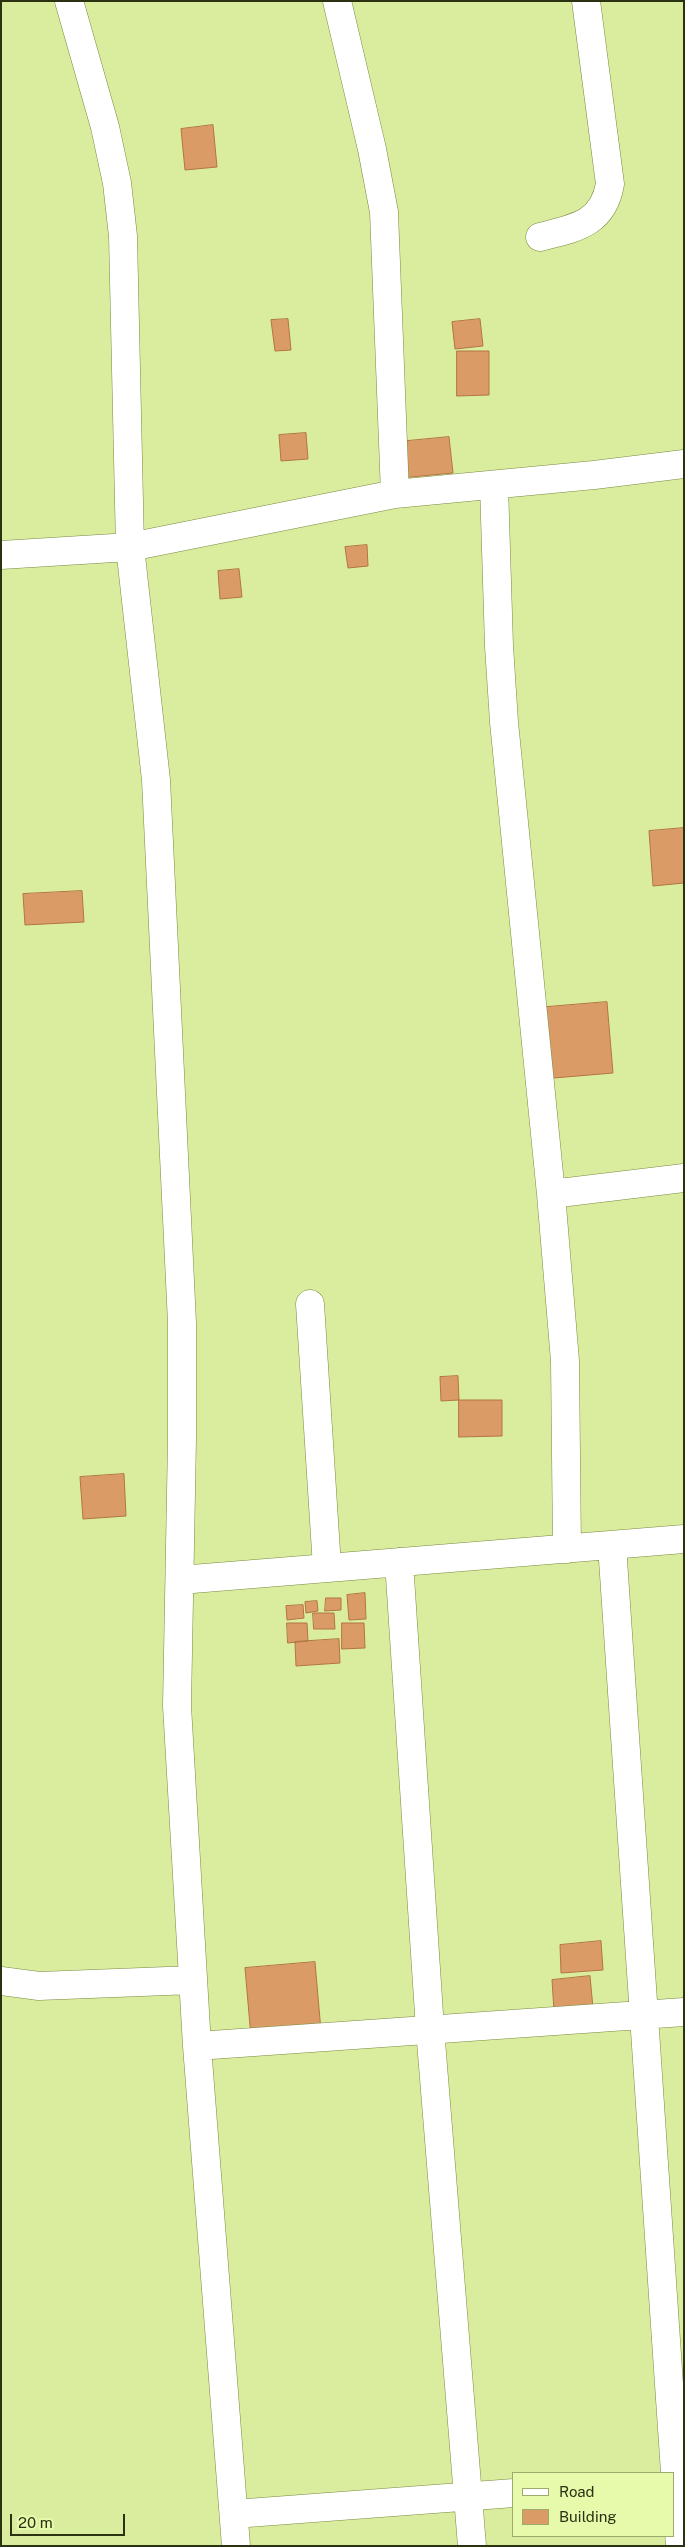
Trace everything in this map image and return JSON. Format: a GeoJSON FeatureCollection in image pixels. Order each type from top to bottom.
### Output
{"type":"FeatureCollection","features":[{"type":"Feature","properties":{"kind":"street"},"geometry":{"type":"LineString","coordinates":[[69,1],[105,127],[117,182],[121,218],[126,317],[130,547],[156,780],[182,1323],[177,1706],[197,2046],[236,2546]]}},
{"type":"Feature","properties":{"kind":"street"},"geometry":{"type":"LineString","coordinates":[[337,1],[372,149],[384,212],[396,494]]}},
{"type":"Feature","properties":{"kind":"street"},"geometry":{"type":"LineString","coordinates":[[540,237],[593,219],[607,200],[610,184],[586,1]]}},
{"type":"Feature","properties":{"kind":"street"},"geometry":{"type":"LineString","coordinates":[[1,555],[130,547],[396,494],[684,464]]}},
{"type":"Feature","properties":{"kind":"street"},"geometry":{"type":"LineString","coordinates":[[494,484],[499,646],[504,722],[552,1194],[565,1361],[567,1549]]}},
{"type":"Feature","properties":{"kind":"street"},"geometry":{"type":"LineString","coordinates":[[552,1194],[684,1178]]}},
{"type":"Feature","properties":{"kind":"street"},"geometry":{"type":"LineString","coordinates":[[310,1304],[327,1567]]}},
{"type":"Feature","properties":{"kind":"street"},"geometry":{"type":"LineString","coordinates":[[180,1580],[684,1539]]}},
{"type":"Feature","properties":{"kind":"street"},"geometry":{"type":"LineString","coordinates":[[612,1545],[678,2480],[680,2546]]}},
{"type":"Feature","properties":{"kind":"street"},"geometry":{"type":"LineString","coordinates":[[398,1562],[430,2029],[472,2546]]}},
{"type":"Feature","properties":{"kind":"street"},"geometry":{"type":"LineString","coordinates":[[1,1981],[39,1986],[193,1980]]}},
{"type":"Feature","properties":{"kind":"street"},"geometry":{"type":"LineString","coordinates":[[197,2046],[684,2012]]}},
{"type":"Feature","properties":{"kind":"street"},"geometry":{"type":"LineString","coordinates":[[234,2514],[512,2492]]}},
{"type":"Feature","properties":{"kind":"building"},"geometry":{"type":"Polygon","coordinates":[[[213,125],[217,167],[185,170],[181,129],[213,125]]]}},
{"type":"Feature","properties":{"kind":"building"},"geometry":{"type":"Polygon","coordinates":[[[288,319],[291,350],[275,351],[271,320],[288,319]]]}},
{"type":"Feature","properties":{"kind":"building"},"geometry":{"type":"Polygon","coordinates":[[[480,319],[483,346],[455,349],[452,322],[480,319]]]}},
{"type":"Feature","properties":{"kind":"building"},"geometry":{"type":"Polygon","coordinates":[[[457,351],[489,351],[489,395],[457,396],[457,351]]]}},
{"type":"Feature","properties":{"kind":"building"},"geometry":{"type":"Polygon","coordinates":[[[306,433],[308,459],[281,461],[279,435],[306,433]]]}},
{"type":"Feature","properties":{"kind":"building"},"geometry":{"type":"Polygon","coordinates":[[[449,437],[453,473],[400,478],[397,442],[449,437]]]}},
{"type":"Feature","properties":{"kind":"building"},"geometry":{"type":"Polygon","coordinates":[[[367,545],[368,566],[348,568],[345,547],[367,545]]]}},
{"type":"Feature","properties":{"kind":"building"},"geometry":{"type":"Polygon","coordinates":[[[239,569],[242,597],[220,599],[218,571],[239,569]]]}},
{"type":"Feature","properties":{"kind":"building"},"geometry":{"type":"Polygon","coordinates":[[[684,828],[684,883],[653,886],[649,831],[684,828]]]}},
{"type":"Feature","properties":{"kind":"building"},"geometry":{"type":"Polygon","coordinates":[[[82,891],[84,922],[25,925],[23,894],[82,891]]]}},
{"type":"Feature","properties":{"kind":"building"},"geometry":{"type":"Polygon","coordinates":[[[607,1002],[613,1073],[542,1079],[535,1008],[607,1002]]]}},
{"type":"Feature","properties":{"kind":"building"},"geometry":{"type":"Polygon","coordinates":[[[458,1376],[459,1400],[441,1401],[440,1377],[458,1376]]]}},
{"type":"Feature","properties":{"kind":"building"},"geometry":{"type":"Polygon","coordinates":[[[459,1400],[502,1400],[502,1436],[459,1437],[459,1400]]]}},
{"type":"Feature","properties":{"kind":"building"},"geometry":{"type":"Polygon","coordinates":[[[124,1474],[126,1516],[83,1519],[80,1477],[124,1474]]]}},
{"type":"Feature","properties":{"kind":"building"},"geometry":{"type":"Polygon","coordinates":[[[365,1593],[366,1619],[349,1620],[347,1595],[365,1593]]]}},
{"type":"Feature","properties":{"kind":"building"},"geometry":{"type":"Polygon","coordinates":[[[326,1598],[341,1598],[341,1610],[325,1611],[326,1598]]]}},
{"type":"Feature","properties":{"kind":"building"},"geometry":{"type":"Polygon","coordinates":[[[317,1601],[318,1611],[306,1613],[305,1602],[317,1601]]]}},
{"type":"Feature","properties":{"kind":"building"},"geometry":{"type":"Polygon","coordinates":[[[303,1605],[304,1618],[287,1620],[286,1606],[303,1605]]]}},
{"type":"Feature","properties":{"kind":"building"},"geometry":{"type":"Polygon","coordinates":[[[313,1613],[334,1613],[335,1629],[314,1629],[313,1613]]]}},
{"type":"Feature","properties":{"kind":"building"},"geometry":{"type":"Polygon","coordinates":[[[287,1623],[307,1623],[308,1641],[288,1643],[287,1623]]]}},
{"type":"Feature","properties":{"kind":"building"},"geometry":{"type":"Polygon","coordinates":[[[342,1623],[364,1623],[365,1648],[342,1649],[342,1623]]]}},
{"type":"Feature","properties":{"kind":"building"},"geometry":{"type":"Polygon","coordinates":[[[339,1639],[340,1663],[296,1666],[295,1642],[339,1639]]]}},
{"type":"Feature","properties":{"kind":"building"},"geometry":{"type":"Polygon","coordinates":[[[601,1941],[603,1970],[561,1973],[560,1945],[601,1941]]]}},
{"type":"Feature","properties":{"kind":"building"},"geometry":{"type":"Polygon","coordinates":[[[315,1962],[321,2031],[251,2037],[245,1968],[315,1962]]]}},
{"type":"Feature","properties":{"kind":"building"},"geometry":{"type":"Polygon","coordinates":[[[590,1976],[593,2008],[554,2011],[552,1980],[590,1976]]]}}]}
